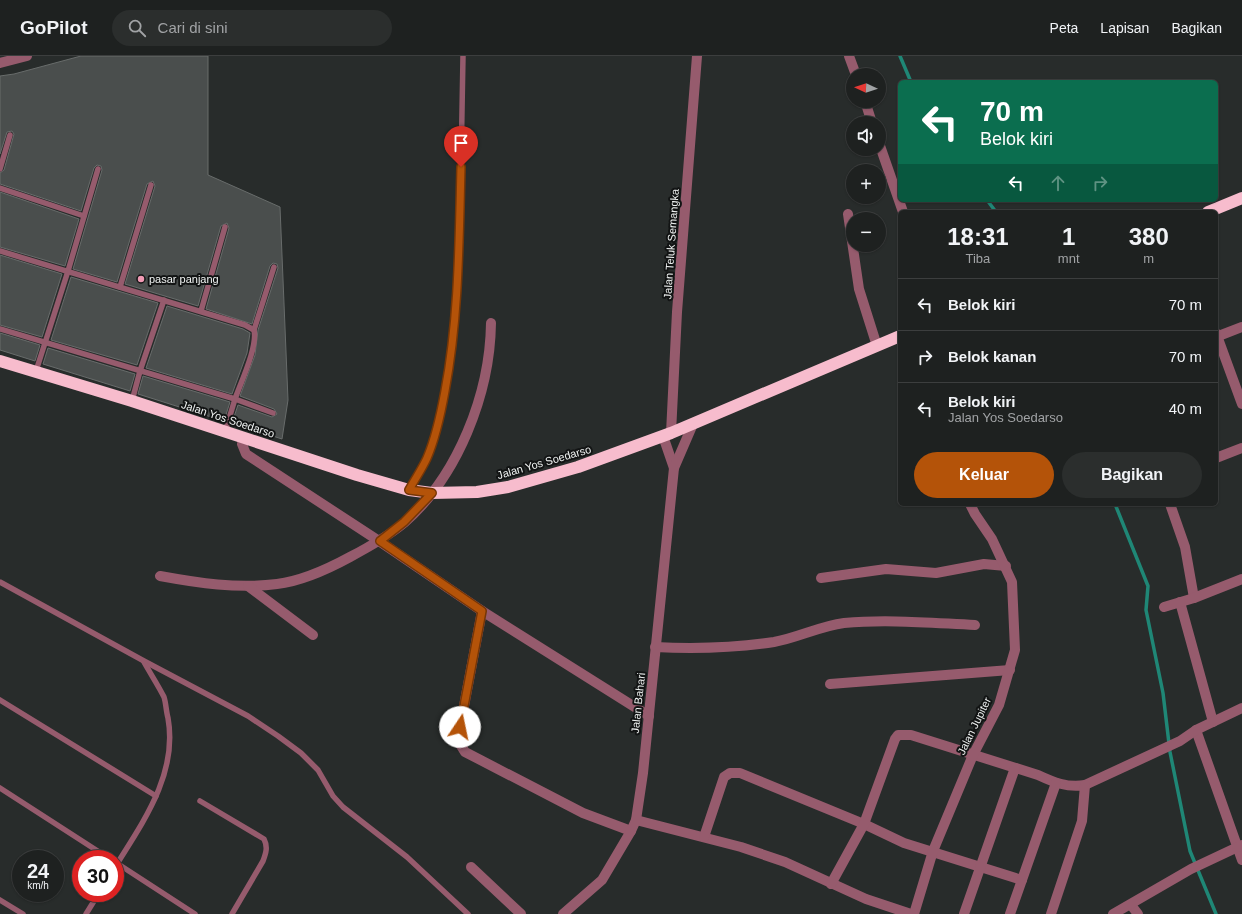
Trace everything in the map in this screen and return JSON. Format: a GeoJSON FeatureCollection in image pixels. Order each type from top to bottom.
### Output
{"type":"FeatureCollection","features":[{"type":"Feature","properties":{"kind":"highway"},"geometry":{"type":"LineString","coordinates":[[1213,210],[1242,198]]}},
{"type":"Feature","properties":{"kind":"highway","name":"Jalan Yos Soedarso"},"geometry":{"type":"LineString","coordinates":[[1,364],[36,372],[132,401],[409,490],[432,493],[476,492],[508,487],[578,467],[667,435],[898,337]]}},
{"type":"Feature","properties":{"kind":"street"},"geometry":{"type":"LineString","coordinates":[[0,63],[27,56]]}},
{"type":"Feature","properties":{"kind":"street","name":"Jalan Teluk Semangka"},"geometry":{"type":"LineString","coordinates":[[667,435],[697,56]]}},
{"type":"Feature","properties":{"kind":"street"},"geometry":{"type":"LineString","coordinates":[[849,56],[853,68]]}},
{"type":"Feature","properties":{"kind":"street"},"geometry":{"type":"LineString","coordinates":[[884,156],[898,198]]}},
{"type":"Feature","properties":{"kind":"street"},"geometry":{"type":"LineString","coordinates":[[854,252],[859,289],[878,346]]}},
{"type":"Feature","properties":{"kind":"street"},"geometry":{"type":"LineString","coordinates":[[160,576],[196,583],[248,586],[277,584],[302,579],[336,564],[380,541],[404,522],[432,493],[447,470],[476,409],[484,379],[490,345],[491,323]]}},
{"type":"Feature","properties":{"kind":"street"},"geometry":{"type":"LineString","coordinates":[[1218,334],[1242,327]]}},
{"type":"Feature","properties":{"kind":"street"},"geometry":{"type":"LineString","coordinates":[[1218,340],[1242,404]]}},
{"type":"Feature","properties":{"kind":"street","name":"Jalan Bahari"},"geometry":{"type":"LineString","coordinates":[[563,914],[602,880],[636,820],[649,716],[674,468],[693,424]]}},
{"type":"Feature","properties":{"kind":"street","name":"Jalan Bahari"},"geometry":{"type":"LineString","coordinates":[[667,435],[674,468]]}},
{"type":"Feature","properties":{"kind":"street"},"geometry":{"type":"LineString","coordinates":[[245,438],[242,444],[246,454],[380,541],[482,611],[649,716]]}},
{"type":"Feature","properties":{"kind":"street"},"geometry":{"type":"LineString","coordinates":[[1218,457],[1242,448]]}},
{"type":"Feature","properties":{"kind":"street","name":"Jalan Jupiter"},"geometry":{"type":"LineString","coordinates":[[912,914],[933,852],[973,755],[1000,705],[1015,650],[1012,582],[992,538],[971,506]]}},
{"type":"Feature","properties":{"kind":"street"},"geometry":{"type":"LineString","coordinates":[[1171,506],[1185,547],[1194,598]]}},
{"type":"Feature","properties":{"kind":"street"},"geometry":{"type":"LineString","coordinates":[[821,578],[886,569],[936,573],[984,564],[1006,566]]}},
{"type":"Feature","properties":{"kind":"street"},"geometry":{"type":"LineString","coordinates":[[1164,606],[1194,598],[1242,579]]}},
{"type":"Feature","properties":{"kind":"street"},"geometry":{"type":"LineString","coordinates":[[248,586],[313,635]]}},
{"type":"Feature","properties":{"kind":"street"},"geometry":{"type":"LineString","coordinates":[[1180,602],[1213,722]]}},
{"type":"Feature","properties":{"kind":"street"},"geometry":{"type":"LineString","coordinates":[[482,611],[460,727],[460,744],[465,752],[583,813],[631,831]]}},
{"type":"Feature","properties":{"kind":"street"},"geometry":{"type":"LineString","coordinates":[[655,647],[704,649],[775,642],[804,632],[843,623],[891,621],[975,625]]}},
{"type":"Feature","properties":{"kind":"street"},"geometry":{"type":"LineString","coordinates":[[830,684],[1010,670]]}},
{"type":"Feature","properties":{"kind":"street"},"geometry":{"type":"LineString","coordinates":[[832,884],[864,824],[895,739],[898,735],[911,735],[1038,775],[1056,783],[1077,787],[1085,785],[1180,741],[1196,730],[1242,708]]}},
{"type":"Feature","properties":{"kind":"street"},"geometry":{"type":"LineString","coordinates":[[1196,730],[1239,846],[1242,860]]}},
{"type":"Feature","properties":{"kind":"street"},"geometry":{"type":"LineString","coordinates":[[964,914],[979,867],[1015,768]]}},
{"type":"Feature","properties":{"kind":"street"},"geometry":{"type":"LineString","coordinates":[[704,837],[724,777],[730,773],[740,774],[864,824],[904,843],[1022,880]]}},
{"type":"Feature","properties":{"kind":"street"},"geometry":{"type":"LineString","coordinates":[[1010,914],[1056,783]]}},
{"type":"Feature","properties":{"kind":"street"},"geometry":{"type":"LineString","coordinates":[[1051,914],[1082,821],[1085,785]]}},
{"type":"Feature","properties":{"kind":"street"},"geometry":{"type":"LineString","coordinates":[[636,820],[741,847],[785,862],[866,899],[912,914]]}},
{"type":"Feature","properties":{"kind":"street"},"geometry":{"type":"LineString","coordinates":[[1113,914],[1191,869],[1239,846]]}},
{"type":"Feature","properties":{"kind":"street"},"geometry":{"type":"LineString","coordinates":[[471,867],[521,914]]}},
{"type":"Feature","properties":{"kind":"street"},"geometry":{"type":"LineString","coordinates":[[1131,905],[1138,914]]}},
{"type":"Feature","properties":{"kind":"lane"},"geometry":{"type":"LineString","coordinates":[[409,490],[427,458],[436,430],[452,355],[459,277],[464,56]]}},
{"type":"Feature","properties":{"kind":"lane"},"geometry":{"type":"LineString","coordinates":[[0,169],[10,135]]}},
{"type":"Feature","properties":{"kind":"lane"},"geometry":{"type":"LineString","coordinates":[[36,372],[98,169]]}},
{"type":"Feature","properties":{"kind":"lane"},"geometry":{"type":"LineString","coordinates":[[120,287],[151,185]]}},
{"type":"Feature","properties":{"kind":"lane"},"geometry":{"type":"LineString","coordinates":[[0,188],[84,216]]}},
{"type":"Feature","properties":{"kind":"lane"},"geometry":{"type":"LineString","coordinates":[[201,312],[225,227]]}},
{"type":"Feature","properties":{"kind":"lane"},"geometry":{"type":"LineString","coordinates":[[0,251],[245,325],[254,330]]}},
{"type":"Feature","properties":{"kind":"lane"},"geometry":{"type":"LineString","coordinates":[[225,432],[256,336],[254,330],[274,267]]}},
{"type":"Feature","properties":{"kind":"lane"},"geometry":{"type":"LineString","coordinates":[[132,401],[140,371],[164,300]]}},
{"type":"Feature","properties":{"kind":"lane"},"geometry":{"type":"LineString","coordinates":[[0,329],[235,399],[273,413]]}},
{"type":"Feature","properties":{"kind":"lane"},"geometry":{"type":"LineString","coordinates":[[0,582],[248,716],[284,740],[301,753],[318,770],[333,796],[355,817],[407,857],[468,914]]}},
{"type":"Feature","properties":{"kind":"lane"},"geometry":{"type":"LineString","coordinates":[[124,852],[134,838],[156,796],[169,760],[169,727],[164,698],[144,661]]}},
{"type":"Feature","properties":{"kind":"lane"},"geometry":{"type":"LineString","coordinates":[[0,700],[156,796]]}},
{"type":"Feature","properties":{"kind":"lane"},"geometry":{"type":"LineString","coordinates":[[0,788],[96,850]]}},
{"type":"Feature","properties":{"kind":"lane"},"geometry":{"type":"LineString","coordinates":[[200,801],[264,839],[266,844],[266,852],[263,861],[232,914]]}},
{"type":"Feature","properties":{"kind":"lane"},"geometry":{"type":"LineString","coordinates":[[124,869],[195,914]]}},
{"type":"Feature","properties":{"kind":"lane"},"geometry":{"type":"LineString","coordinates":[[0,900],[23,914]]}},
{"type":"Feature","properties":{"kind":"lane"},"geometry":{"type":"LineString","coordinates":[[86,914],[93,902]]}},
{"type":"Feature","properties":{"kind":"building"},"geometry":{"type":"Polygon","coordinates":[[[81,56],[208,56],[208,175],[280,207],[288,400],[282,439],[232,423],[238,405],[272,417],[277,414],[274,409],[240,396],[255,355],[258,330],[278,268],[277,264],[273,263],[270,266],[252,324],[206,309],[229,228],[227,223],[221,226],[198,306],[125,284],[155,186],[153,181],[147,184],[117,282],[73,269],[102,170],[101,166],[97,165],[94,168],[81,211],[0,184],[0,173],[4,170],[14,134],[12,131],[7,132],[0,154],[0,76],[14,74],[81,56]]]}},
{"type":"Feature","properties":{"kind":"building"},"geometry":{"type":"Polygon","coordinates":[[[0,192],[79,219],[65,266],[0,247],[0,192]]]}},
{"type":"Feature","properties":{"kind":"building"},"geometry":{"type":"Polygon","coordinates":[[[0,255],[62,274],[42,337],[0,325],[0,255]]]}},
{"type":"Feature","properties":{"kind":"building"},"geometry":{"type":"Polygon","coordinates":[[[71,277],[158,303],[137,365],[51,340],[71,277]]]}},
{"type":"Feature","properties":{"kind":"building"},"geometry":{"type":"Polygon","coordinates":[[[167,306],[243,329],[250,333],[247,353],[232,394],[146,368],[167,306]]]}},
{"type":"Feature","properties":{"kind":"building"},"geometry":{"type":"Polygon","coordinates":[[[0,333],[40,345],[35,361],[0,350],[0,333]]]}},
{"type":"Feature","properties":{"kind":"building"},"geometry":{"type":"Polygon","coordinates":[[[48,348],[135,374],[130,391],[43,364],[48,348]]]}},
{"type":"Feature","properties":{"kind":"building"},"geometry":{"type":"Polygon","coordinates":[[[143,376],[230,402],[224,421],[138,394],[143,376]]]}},
{"type":"Feature","properties":{"kind":"waterway"},"geometry":{"type":"LineString","coordinates":[[900,56],[910,80]]}},
{"type":"Feature","properties":{"kind":"waterway"},"geometry":{"type":"LineString","coordinates":[[988,202],[994,210]]}},
{"type":"Feature","properties":{"kind":"waterway"},"geometry":{"type":"LineString","coordinates":[[1116,506],[1148,586],[1146,610],[1163,693],[1170,752],[1190,851],[1216,914]]}},
{"type":"Feature","properties":{"kind":"place","name":"pasar panjang"},"geometry":{"type":"Point","coordinates":[141,279]}},
{"type":"Feature","properties":{"kind":"route"},"geometry":{"type":"LineString","coordinates":[[460,727],[482,611],[380,541],[396,530],[432,493],[409,490],[427,458],[436,430],[452,355],[459,277],[461,167]]}}]}
